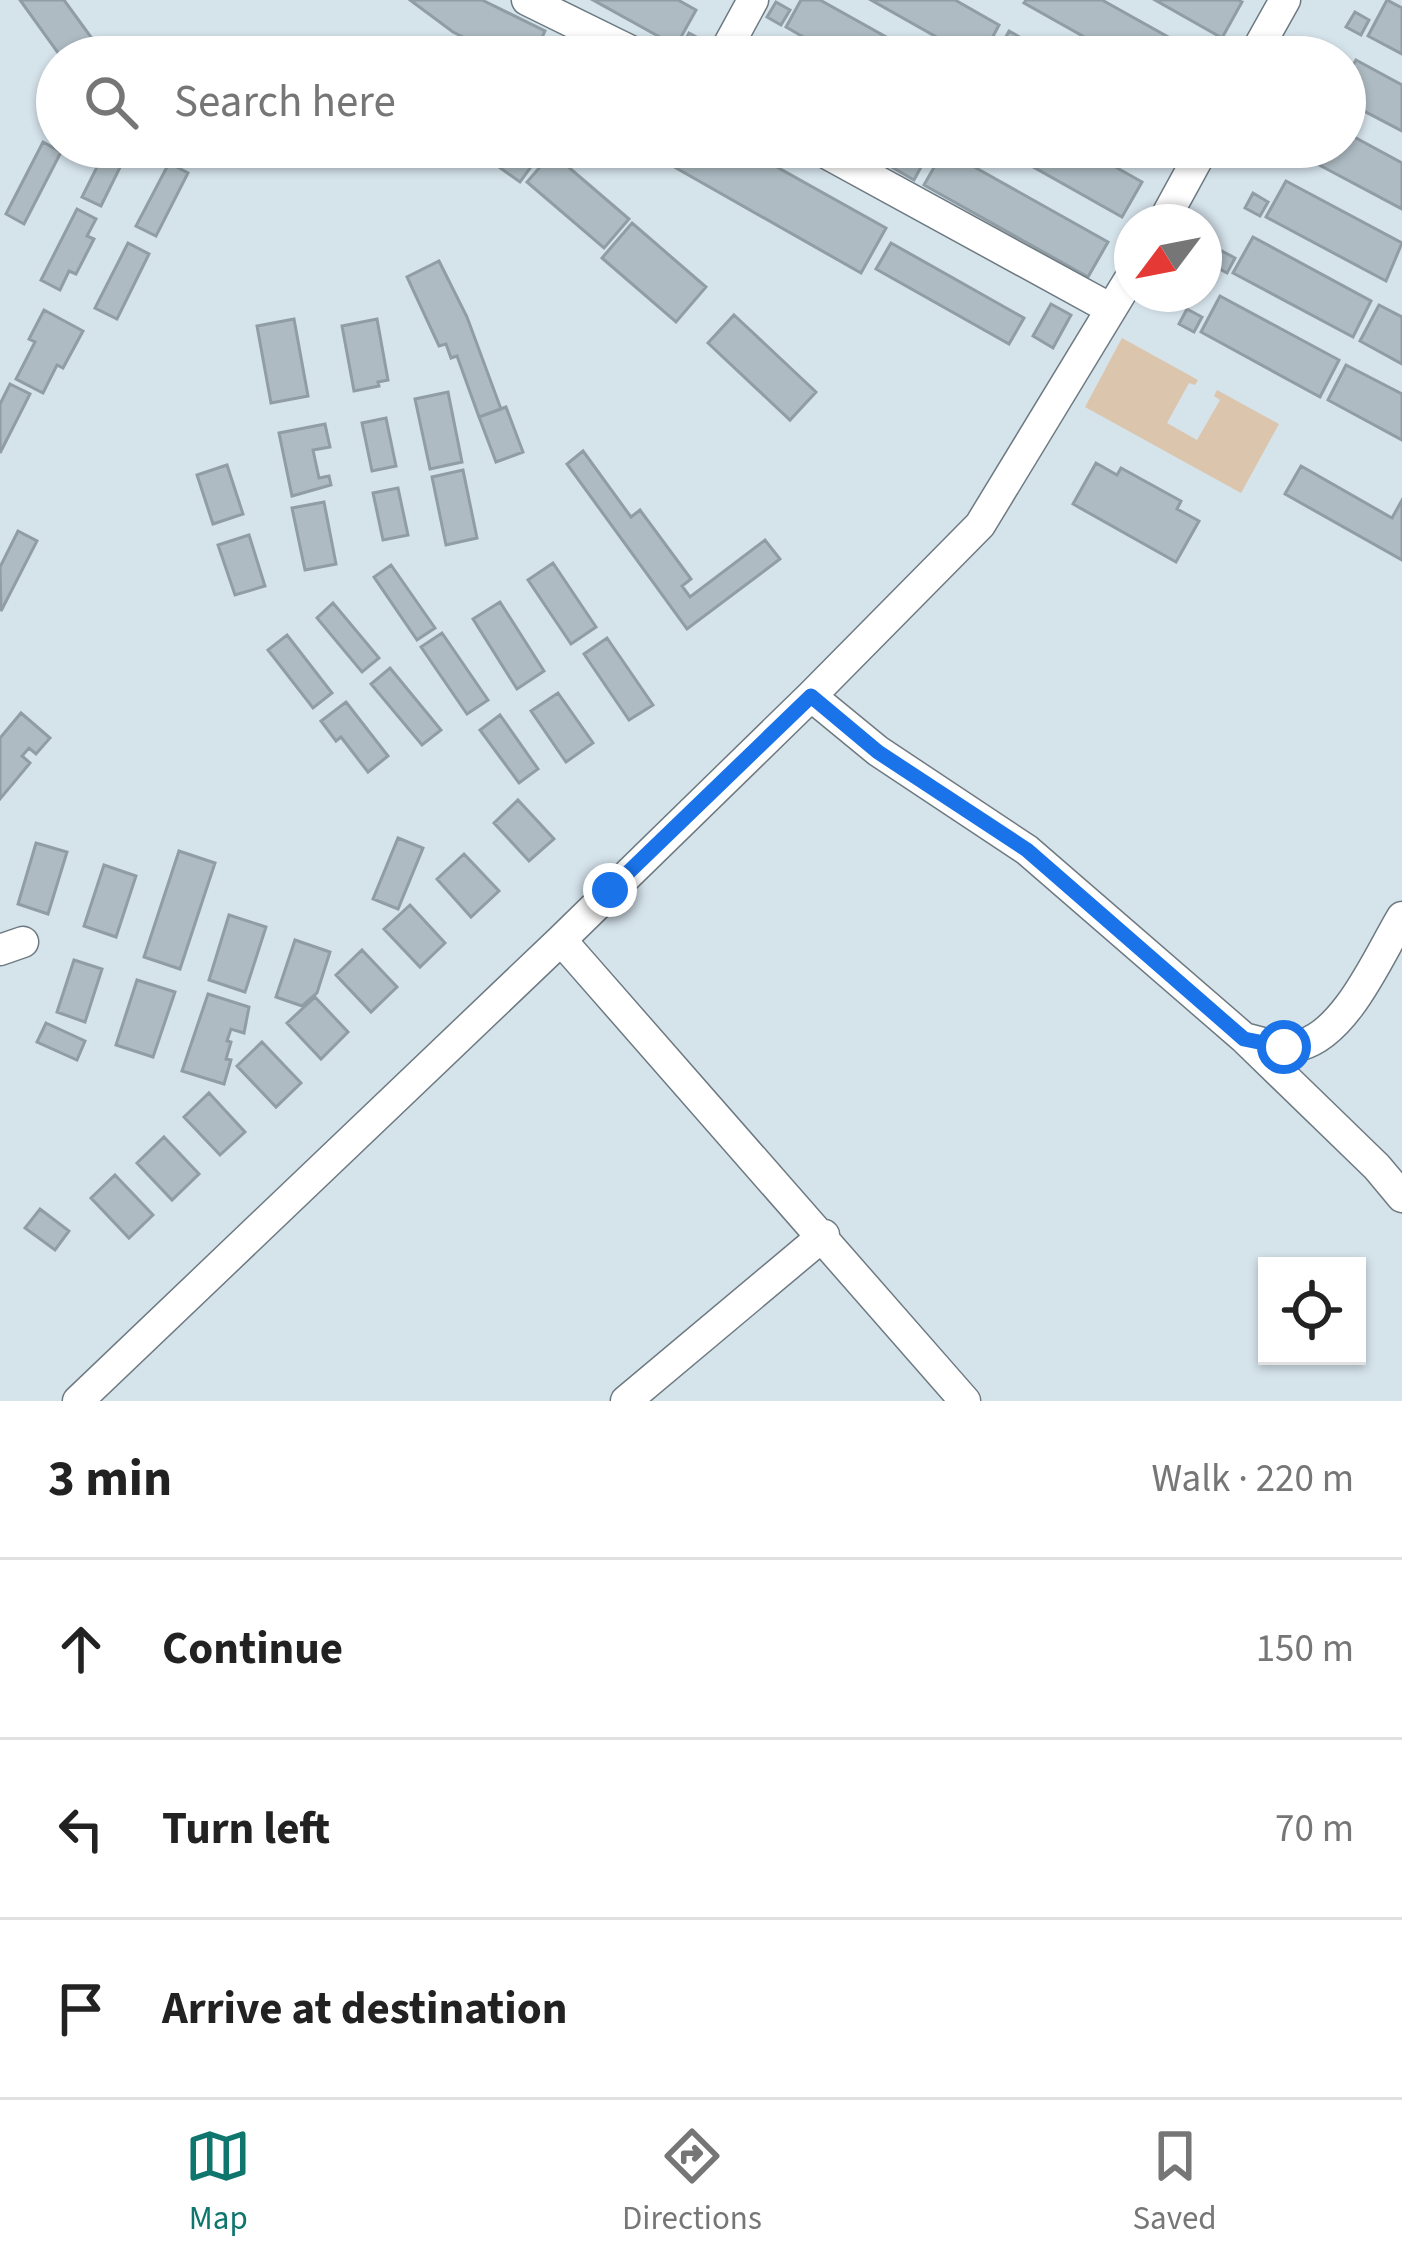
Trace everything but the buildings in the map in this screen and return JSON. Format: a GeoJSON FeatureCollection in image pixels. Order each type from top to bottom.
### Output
{"type":"FeatureCollection","features":[{"type":"Feature","properties":{"kind":"street"},"geometry":{"type":"LineString","coordinates":[[526,0],[600,36]]}},
{"type":"Feature","properties":{"kind":"street"},"geometry":{"type":"LineString","coordinates":[[733,36],[753,0]]}},
{"type":"Feature","properties":{"kind":"street"},"geometry":{"type":"LineString","coordinates":[[1265,36],[1285,0]]}},
{"type":"Feature","properties":{"kind":"street"},"geometry":{"type":"LineString","coordinates":[[854,168],[1111,308]]}},
{"type":"Feature","properties":{"kind":"street"},"geometry":{"type":"LineString","coordinates":[[1172,204],[1192,168]]}},
{"type":"Feature","properties":{"kind":"street"},"geometry":{"type":"LineString","coordinates":[[79,1401],[561,940],[980,525],[1114,303]]}},
{"type":"Feature","properties":{"kind":"street"},"geometry":{"type":"LineString","coordinates":[[811,696],[878,752],[1027,850],[1244,1039],[1402,1197]]}},
{"type":"Feature","properties":{"kind":"street"},"geometry":{"type":"LineString","coordinates":[[1244,1039],[1284,1047],[1306,1044],[1329,1027],[1349,1006],[1402,917]]}},
{"type":"Feature","properties":{"kind":"street"},"geometry":{"type":"LineString","coordinates":[[561,940],[965,1401]]}},
{"type":"Feature","properties":{"kind":"street"},"geometry":{"type":"LineString","coordinates":[[626,1401],[824,1235]]}},
{"type":"Feature","properties":{"kind":"shaded area"},"geometry":{"type":"Polygon","coordinates":[[[1122,338],[1198,380],[1195,385],[1189,383],[1167,423],[1197,440],[1220,400],[1214,396],[1217,390],[1279,424],[1241,493],[1085,407],[1122,338]]]}},
{"type":"Feature","properties":{"kind":"route"},"geometry":{"type":"LineString","coordinates":[[610,890],[811,696],[878,752],[1027,850],[1244,1039],[1284,1047]]}}]}
